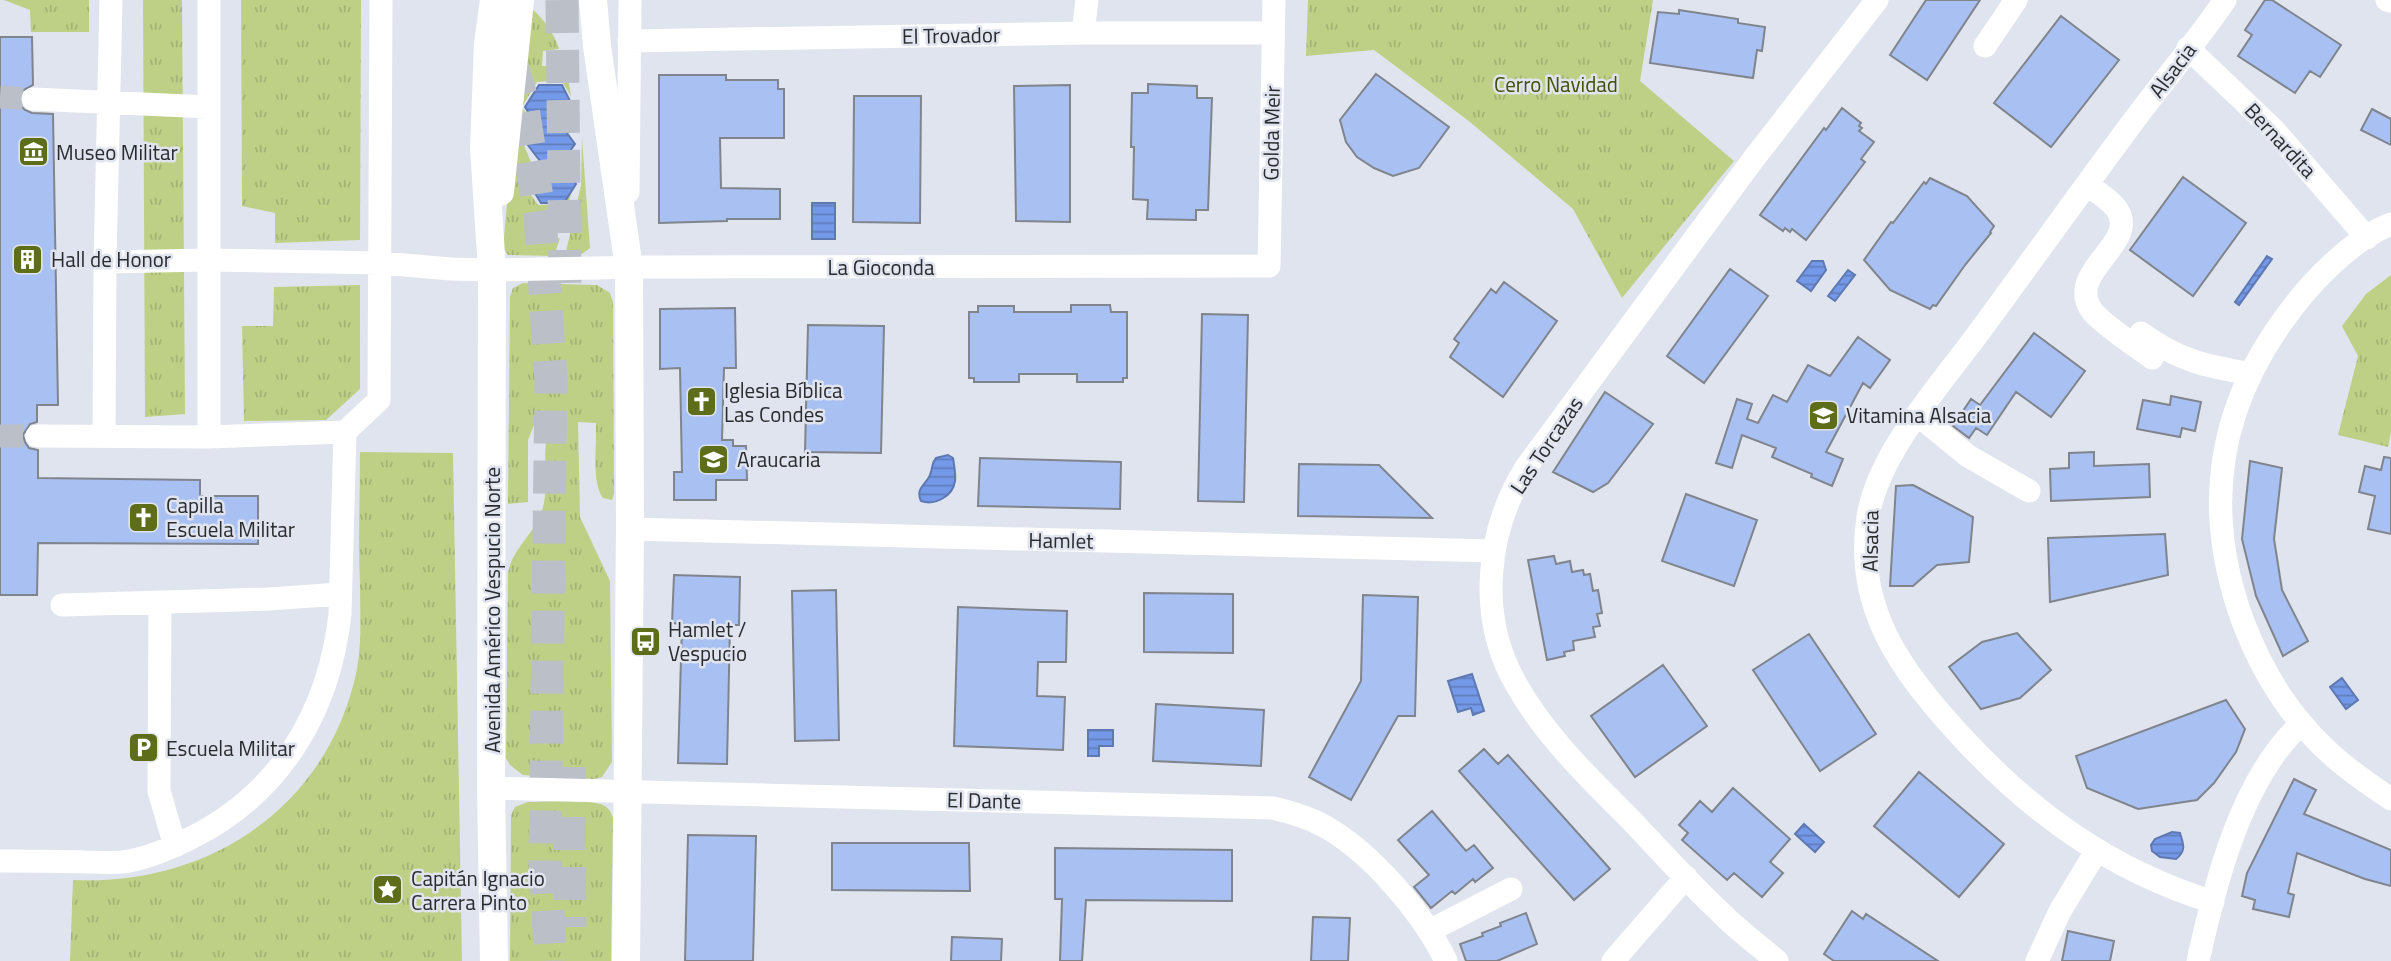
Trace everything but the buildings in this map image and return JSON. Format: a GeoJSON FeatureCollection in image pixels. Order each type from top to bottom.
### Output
{"type":"FeatureCollection","features":[{"type":"Feature","properties":{"kind":"main road","name":"Avenida Américo Vespucio Norte"},"geometry":{"type":"LineString","coordinates":[[483,0],[488,44]]}},
{"type":"Feature","properties":{"kind":"main road","name":"Avenida Américo Vespucio Norte"},"geometry":{"type":"LineString","coordinates":[[494,0],[488,44],[484,148],[492,264],[494,961]]}},
{"type":"Feature","properties":{"kind":"main road","name":"Avenida Américo Vespucio Norte"},"geometry":{"type":"LineString","coordinates":[[492,264],[520,0]]}},
{"type":"Feature","properties":{"kind":"main road"},"geometry":{"type":"LineString","coordinates":[[593,0],[597,46],[629,268],[630,529],[626,961]]}},
{"type":"Feature","properties":{"kind":"street"},"geometry":{"type":"LineString","coordinates":[[104,435],[111,0]]}},
{"type":"Feature","properties":{"kind":"street"},"geometry":{"type":"LineString","coordinates":[[209,0],[209,437]]}},
{"type":"Feature","properties":{"kind":"street"},"geometry":{"type":"LineString","coordinates":[[37,436],[209,437],[345,432],[379,400],[381,0]]}},
{"type":"Feature","properties":{"kind":"street"},"geometry":{"type":"LineString","coordinates":[[623,0],[629,41]]}},
{"type":"Feature","properties":{"kind":"street"},"geometry":{"type":"LineString","coordinates":[[629,268],[630,0]]}},
{"type":"Feature","properties":{"kind":"street"},"geometry":{"type":"LineString","coordinates":[[1083,33],[1087,0]]}},
{"type":"Feature","properties":{"kind":"street","name":"Golda Meir"},"geometry":{"type":"LineString","coordinates":[[1269,266],[1274,0]]}},
{"type":"Feature","properties":{"kind":"street","name":"Las Torcazas"},"geometry":{"type":"LineString","coordinates":[[1777,961],[1721,914],[1577,765],[1540,720],[1514,681],[1498,638],[1492,608],[1493,551],[1506,507],[1527,466],[1752,161],[1877,0]]}},
{"type":"Feature","properties":{"kind":"street"},"geometry":{"type":"LineString","coordinates":[[1985,46],[2017,0]]}},
{"type":"Feature","properties":{"kind":"street","name":"Alsacia"},"geometry":{"type":"LineString","coordinates":[[2213,902],[2157,881],[2097,850],[2040,812],[1986,764],[1923,694],[1893,649],[1879,621],[1868,569],[1867,519],[1871,497],[1889,460],[1918,415],[2225,0]]}},
{"type":"Feature","properties":{"kind":"street","name":"El Trovador"},"geometry":{"type":"LineString","coordinates":[[629,41],[1083,33],[1272,33]]}},
{"type":"Feature","properties":{"kind":"street","name":"Bernardita"},"geometry":{"type":"LineString","coordinates":[[2188,48],[2274,130],[2367,238]]}},
{"type":"Feature","properties":{"kind":"street"},"geometry":{"type":"LineString","coordinates":[[33,99],[209,107]]}},
{"type":"Feature","properties":{"kind":"street"},"geometry":{"type":"LineString","coordinates":[[2087,184],[2115,208],[2119,213],[2121,225],[2117,237],[2089,277],[2087,300],[2094,314],[2152,358]]}},
{"type":"Feature","properties":{"kind":"street"},"geometry":{"type":"LineString","coordinates":[[2391,225],[2367,238],[2324,272],[2302,294],[2272,335],[2251,374],[2234,416],[2219,495],[2223,548],[2235,600],[2263,668],[2301,724],[2336,759],[2391,799]]}},
{"type":"Feature","properties":{"kind":"street","name":"La Gioconda"},"geometry":{"type":"LineString","coordinates":[[105,262],[209,260],[381,263],[450,269],[492,264],[629,268],[1269,266]]}},
{"type":"Feature","properties":{"kind":"street"},"geometry":{"type":"LineString","coordinates":[[2109,310],[2172,354],[2191,362],[2251,374]]}},
{"type":"Feature","properties":{"kind":"street"},"geometry":{"type":"LineString","coordinates":[[1918,415],[1968,456],[2029,491]]}},
{"type":"Feature","properties":{"kind":"street"},"geometry":{"type":"LineString","coordinates":[[0,861],[123,862],[175,846],[202,832],[243,804],[272,777],[291,753],[320,701],[337,644],[345,432]]}},
{"type":"Feature","properties":{"kind":"street","name":"Hamlet"},"geometry":{"type":"LineString","coordinates":[[630,529],[1493,551]]}},
{"type":"Feature","properties":{"kind":"street"},"geometry":{"type":"LineString","coordinates":[[62,605],[269,599],[340,594]]}},
{"type":"Feature","properties":{"kind":"street"},"geometry":{"type":"LineString","coordinates":[[160,602],[159,791],[175,846]]}},
{"type":"Feature","properties":{"kind":"street"},"geometry":{"type":"LineString","coordinates":[[2198,961],[2232,840],[2256,785],[2272,758],[2301,724]]}},
{"type":"Feature","properties":{"kind":"street","name":"El Dante"},"geometry":{"type":"LineString","coordinates":[[492,788],[1273,808],[1307,818],[1348,843],[1392,884],[1429,931],[1446,961]]}},
{"type":"Feature","properties":{"kind":"street"},"geometry":{"type":"LineString","coordinates":[[2037,961],[2060,911],[2097,850]]}},
{"type":"Feature","properties":{"kind":"street"},"geometry":{"type":"LineString","coordinates":[[1613,961],[1686,877]]}},
{"type":"Feature","properties":{"kind":"street"},"geometry":{"type":"LineString","coordinates":[[1429,931],[1511,889]]}},
{"type":"Feature","properties":{"kind":"green space"},"geometry":{"type":"Polygon","coordinates":[[[4,0],[89,0],[89,32],[31,32],[30,10],[4,0]]]}},
{"type":"Feature","properties":{"kind":"green space"},"geometry":{"type":"Polygon","coordinates":[[[143,0],[182,0],[185,414],[145,417],[143,0]]]}},
{"type":"Feature","properties":{"kind":"green space"},"geometry":{"type":"Polygon","coordinates":[[[241,0],[361,0],[360,240],[275,243],[275,213],[242,206],[241,0]]]}},
{"type":"Feature","properties":{"kind":"green space","name":"Cerro Navidad"},"geometry":{"type":"Polygon","coordinates":[[[1308,0],[1653,0],[1640,81],[1734,161],[1622,298],[1573,209],[1470,122],[1374,50],[1306,56],[1308,0]]]}},
{"type":"Feature","properties":{"kind":"green space"},"geometry":{"type":"Polygon","coordinates":[[[533,10],[549,28],[559,49],[543,51],[542,66],[566,66],[571,96],[561,80],[537,82],[522,107],[533,125],[523,143],[531,162],[522,182],[538,205],[563,204],[571,194],[563,223],[543,225],[543,238],[560,238],[554,256],[508,255],[503,248],[520,63],[533,10]]]}},
{"type":"Feature","properties":{"kind":"green space"},"geometry":{"type":"Polygon","coordinates":[[[582,138],[590,248],[582,254],[565,256],[581,185],[582,138]]]}},
{"type":"Feature","properties":{"kind":"green space"},"geometry":{"type":"Polygon","coordinates":[[[2391,275],[2391,432],[2388,447],[2338,435],[2358,356],[2342,326],[2366,294],[2391,275]]]}},
{"type":"Feature","properties":{"kind":"green space"},"geometry":{"type":"Polygon","coordinates":[[[523,283],[597,285],[610,293],[613,302],[612,500],[603,498],[597,482],[596,423],[578,422],[580,517],[610,581],[612,762],[602,777],[594,779],[523,775],[510,765],[506,758],[508,573],[514,556],[542,511],[548,433],[534,425],[528,440],[528,502],[508,504],[510,297],[513,288],[523,283]]]}},
{"type":"Feature","properties":{"kind":"green space"},"geometry":{"type":"Polygon","coordinates":[[[360,285],[360,389],[326,420],[244,421],[242,326],[273,326],[274,287],[360,285]]]}},
{"type":"Feature","properties":{"kind":"green space"},"geometry":{"type":"Polygon","coordinates":[[[360,452],[453,453],[462,961],[70,961],[73,880],[123,878],[171,869],[215,852],[256,828],[291,798],[320,761],[342,718],[359,658],[360,452]]]}},
{"type":"Feature","properties":{"kind":"green space"},"geometry":{"type":"Polygon","coordinates":[[[528,802],[597,803],[611,812],[611,961],[510,961],[511,815],[515,807],[528,802]]]}},
{"type":"Feature","properties":{"kind":"water"},"geometry":{"type":"Polygon","coordinates":[[[539,85],[562,85],[573,107],[561,125],[575,144],[562,162],[576,184],[564,203],[541,203],[528,182],[540,161],[527,144],[537,126],[525,107],[539,85]]]}},
{"type":"Feature","properties":{"kind":"water"},"geometry":{"type":"Polygon","coordinates":[[[812,203],[835,203],[835,239],[812,239],[812,203]]]}},
{"type":"Feature","properties":{"kind":"water"},"geometry":{"type":"Polygon","coordinates":[[[2267,256],[2272,259],[2239,305],[2235,302],[2267,256]]]}},
{"type":"Feature","properties":{"kind":"water"},"geometry":{"type":"Polygon","coordinates":[[[1812,261],[1823,261],[1826,270],[1811,291],[1797,281],[1812,261]]]}},
{"type":"Feature","properties":{"kind":"water"},"geometry":{"type":"Polygon","coordinates":[[[1848,270],[1855,275],[1835,301],[1828,296],[1848,270]]]}},
{"type":"Feature","properties":{"kind":"water"},"geometry":{"type":"Polygon","coordinates":[[[948,455],[953,458],[954,486],[943,499],[921,501],[919,493],[930,475],[934,460],[948,455]]]}},
{"type":"Feature","properties":{"kind":"water"},"geometry":{"type":"Polygon","coordinates":[[[1472,674],[1484,711],[1473,715],[1471,708],[1458,712],[1448,681],[1472,674]]]}},
{"type":"Feature","properties":{"kind":"water"},"geometry":{"type":"Polygon","coordinates":[[[2342,678],[2358,700],[2346,709],[2330,687],[2342,678]]]}},
{"type":"Feature","properties":{"kind":"water"},"geometry":{"type":"Polygon","coordinates":[[[1088,730],[1113,730],[1113,746],[1099,746],[1099,756],[1088,756],[1088,730]]]}},
{"type":"Feature","properties":{"kind":"water"},"geometry":{"type":"Polygon","coordinates":[[[1804,824],[1824,842],[1815,852],[1795,834],[1804,824]]]}},
{"type":"Feature","properties":{"kind":"water"},"geometry":{"type":"Polygon","coordinates":[[[2172,832],[2180,833],[2183,850],[2176,859],[2160,857],[2152,851],[2151,845],[2155,839],[2172,832]]]}},
{"type":"Feature","properties":{"kind":"tunnel"},"geometry":{"type":"LineString","coordinates":[[562,0],[565,283]]}},
{"type":"Feature","properties":{"kind":"tunnel"},"geometry":{"type":"LineString","coordinates":[[511,64],[521,96],[540,216],[551,380],[545,862],[551,961]]}},
{"type":"Feature","properties":{"kind":"tunnel"},"geometry":{"type":"LineString","coordinates":[[0,97],[33,99]]}},
{"type":"Feature","properties":{"kind":"tunnel"},"geometry":{"type":"LineString","coordinates":[[0,436],[37,436]]}},
{"type":"Feature","properties":{"kind":"tunnel"},"geometry":{"type":"LineString","coordinates":[[569,767],[570,927]]}},
{"type":"Feature","properties":{"kind":"place","name":"Museo Militar"},"geometry":{"type":"Point","coordinates":[33,152]}},
{"type":"Feature","properties":{"kind":"place","name":"Hall de Honor"},"geometry":{"type":"Point","coordinates":[28,259]}},
{"type":"Feature","properties":{"kind":"place","name":"Iglesia Bíblica Las Condes"},"geometry":{"type":"Point","coordinates":[701,402]}},
{"type":"Feature","properties":{"kind":"place","name":"Vitamina Alsacia"},"geometry":{"type":"Point","coordinates":[1823,415]}},
{"type":"Feature","properties":{"kind":"place","name":"Araucaria"},"geometry":{"type":"Point","coordinates":[714,459]}},
{"type":"Feature","properties":{"kind":"place","name":"Capilla Escuela Militar"},"geometry":{"type":"Point","coordinates":[143,517]}},
{"type":"Feature","properties":{"kind":"place","name":"Hamlet / Vespucio"},"geometry":{"type":"Point","coordinates":[645,641]}},
{"type":"Feature","properties":{"kind":"place","name":"Escuela Militar"},"geometry":{"type":"Point","coordinates":[143,748]}},
{"type":"Feature","properties":{"kind":"place","name":"Capitán Ignacio Carrera Pinto"},"geometry":{"type":"Point","coordinates":[388,890]}}]}
